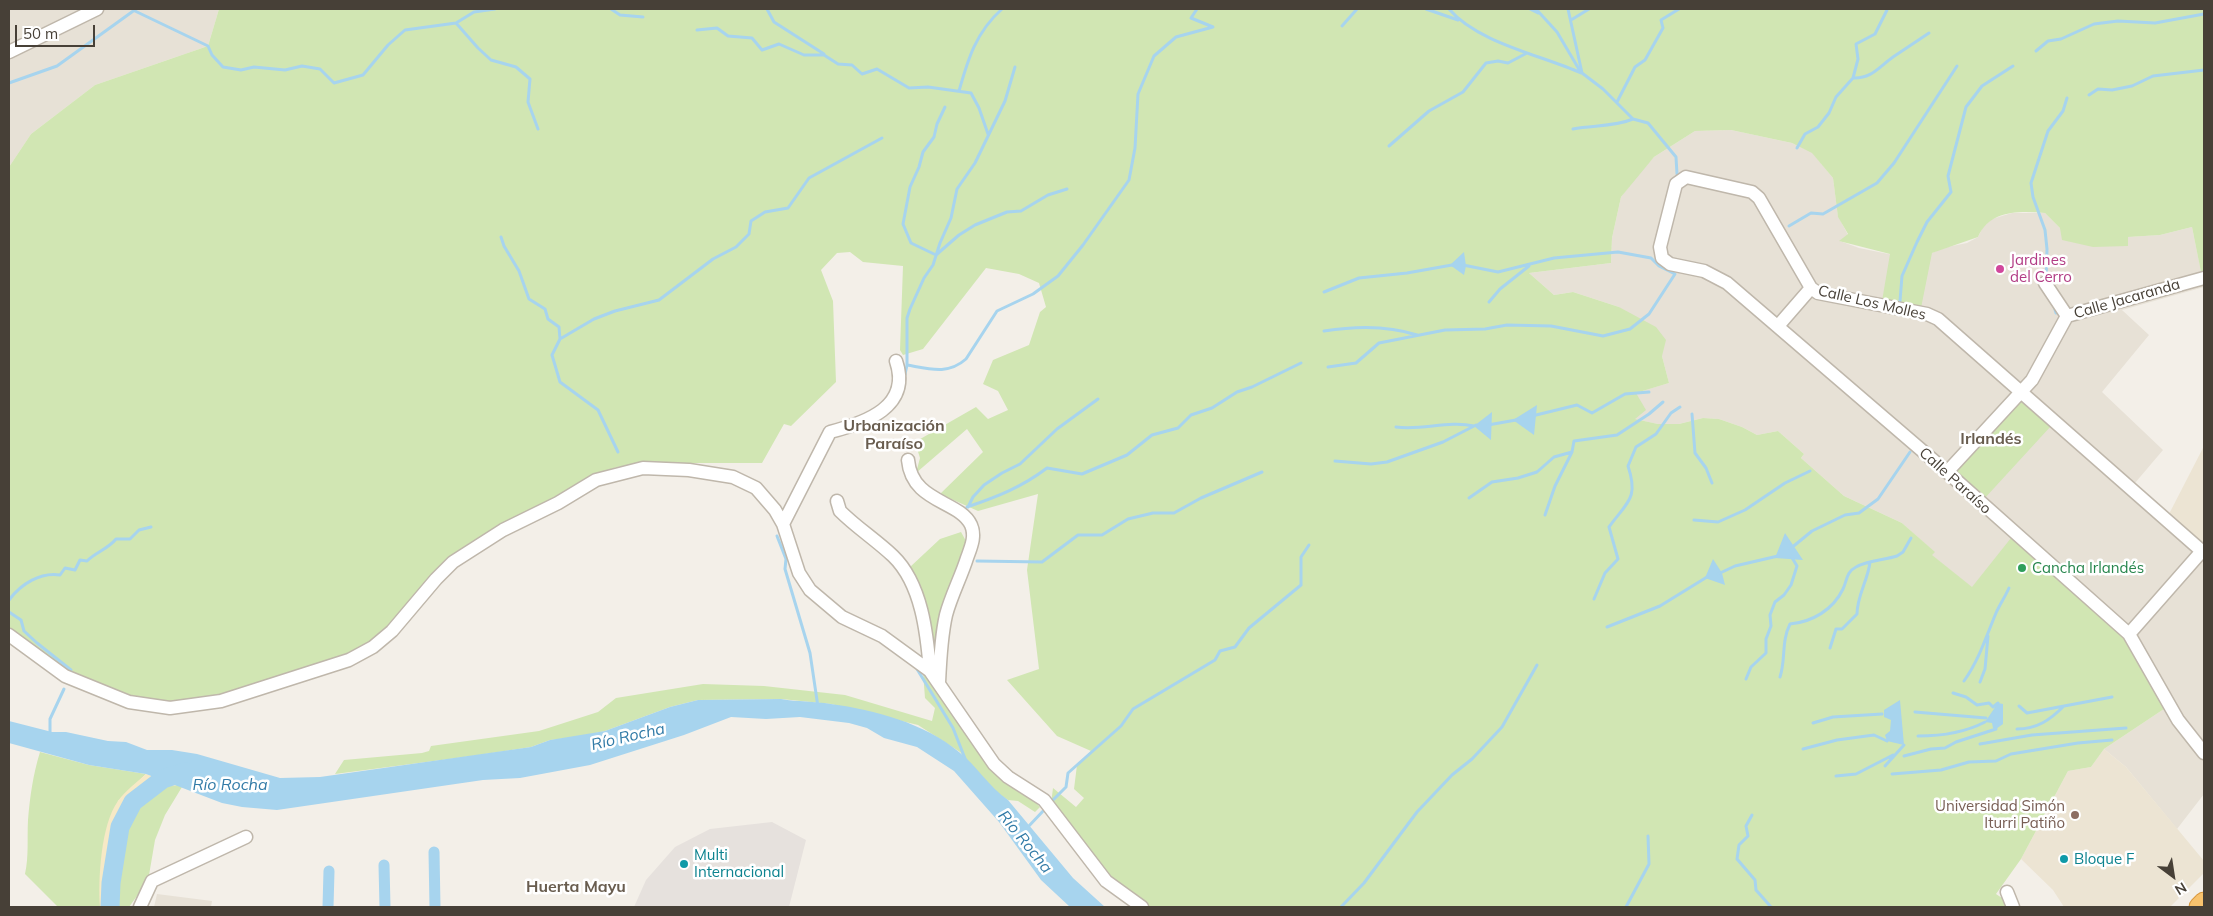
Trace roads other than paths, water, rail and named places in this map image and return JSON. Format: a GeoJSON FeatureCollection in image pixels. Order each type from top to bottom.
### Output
{"type":"FeatureCollection","features":[{"type":"Feature","properties":{"kind":"highway"},"geometry":{"type":"LineString","coordinates":[[2199,907],[2204,902]]}},
{"type":"Feature","properties":{"kind":"street"},"geometry":{"type":"LineString","coordinates":[[9,52],[97,9]]}},
{"type":"Feature","properties":{"kind":"street","name":"Calle Los Molles"},"geometry":{"type":"LineString","coordinates":[[1662,258],[1660,246],[1676,184],[1686,177],[1752,192],[1759,198],[1811,288],[1818,294],[1927,314],[1938,319],[2203,552]]}},
{"type":"Feature","properties":{"kind":"street","name":"Calle Paraíso"},"geometry":{"type":"LineString","coordinates":[[1662,258],[1670,264],[1704,272],[1727,283],[1947,472],[2129,634],[2178,720],[2204,753]]}},
{"type":"Feature","properties":{"kind":"street","name":"Calle Jacaranda"},"geometry":{"type":"LineString","coordinates":[[1947,472],[2032,380],[2067,316],[2204,278]]}},
{"type":"Feature","properties":{"kind":"street"},"geometry":{"type":"LineString","coordinates":[[2045,283],[2067,316]]}},
{"type":"Feature","properties":{"kind":"street"},"geometry":{"type":"LineString","coordinates":[[1778,326],[1811,288]]}},
{"type":"Feature","properties":{"kind":"street"},"geometry":{"type":"LineString","coordinates":[[783,524],[830,432],[871,418],[894,400],[899,387],[899,370],[896,362]]}},
{"type":"Feature","properties":{"kind":"street"},"geometry":{"type":"LineString","coordinates":[[908,460],[909,474],[935,500],[966,516],[972,526],[973,540],[947,613],[941,639],[939,683]]}},
{"type":"Feature","properties":{"kind":"street"},"geometry":{"type":"LineString","coordinates":[[9,636],[65,676],[108,695],[150,706],[194,707],[222,702],[321,670],[365,652],[392,631],[436,579],[470,549],[512,525],[558,503],[596,480],[643,468],[689,470],[733,477],[756,488],[775,510],[783,524],[799,573],[814,595],[842,617],[882,636],[930,671],[994,764],[1008,778],[1044,800],[1106,881],[1142,907]]}},
{"type":"Feature","properties":{"kind":"street"},"geometry":{"type":"LineString","coordinates":[[837,501],[840,511],[894,557],[906,574],[921,610],[930,671]]}},
{"type":"Feature","properties":{"kind":"street"},"geometry":{"type":"LineString","coordinates":[[2129,634],[2203,552]]}},
{"type":"Feature","properties":{"kind":"street"},"geometry":{"type":"LineString","coordinates":[[140,907],[152,880],[246,837]]}},
{"type":"Feature","properties":{"kind":"street"},"geometry":{"type":"LineString","coordinates":[[2007,892],[2013,907]]}},
{"type":"Feature","properties":{"kind":"water"},"geometry":{"type":"Polygon","coordinates":[[[1464,252],[1466,266],[1464,275],[1450,265],[1464,252]]]}},
{"type":"Feature","properties":{"kind":"water"},"geometry":{"type":"Polygon","coordinates":[[[1537,405],[1534,435],[1513,420],[1537,405]]]}},
{"type":"Feature","properties":{"kind":"water"},"geometry":{"type":"Polygon","coordinates":[[[1492,412],[1491,440],[1474,426],[1492,412]]]}},
{"type":"Feature","properties":{"kind":"water"},"geometry":{"type":"Polygon","coordinates":[[[1785,533],[1803,560],[1775,558],[1785,533]]]}},
{"type":"Feature","properties":{"kind":"water"},"geometry":{"type":"Polygon","coordinates":[[[1713,559],[1722,573],[1725,585],[1705,578],[1713,559]]]}},
{"type":"Feature","properties":{"kind":"water","name":"Río Rocha"},"geometry":{"type":"Polygon","coordinates":[[[781,699],[831,704],[882,714],[915,726],[945,742],[959,752],[1008,800],[1073,878],[1105,907],[1070,907],[1041,880],[999,822],[954,771],[917,747],[884,738],[867,728],[849,723],[800,717],[766,719],[731,717],[684,735],[590,765],[520,778],[483,780],[277,810],[222,803],[146,774],[89,765],[9,743],[9,721],[52,732],[66,732],[108,741],[126,742],[147,750],[172,750],[197,754],[280,778],[320,777],[531,747],[550,740],[605,731],[670,707],[698,700],[781,699]]]}},
{"type":"Feature","properties":{"kind":"water"},"geometry":{"type":"Polygon","coordinates":[[[1900,700],[1904,745],[1887,741],[1885,735],[1890,731],[1891,720],[1884,717],[1884,710],[1900,700]]]}},
{"type":"Feature","properties":{"kind":"water"},"geometry":{"type":"Polygon","coordinates":[[[1998,703],[2003,704],[2003,724],[1996,729],[1993,728],[1992,723],[1985,722],[1998,703]]]}},
{"type":"Feature","properties":{"kind":"waterway"},"geometry":{"type":"LineString","coordinates":[[9,83],[57,66],[136,9]]}},
{"type":"Feature","properties":{"kind":"waterway"},"geometry":{"type":"LineString","coordinates":[[135,11],[208,46],[212,55],[223,67],[241,70],[254,67],[285,70],[302,66],[320,69],[334,83],[363,75],[388,45],[405,30],[456,23],[474,12],[495,9]]}},
{"type":"Feature","properties":{"kind":"waterway"},"geometry":{"type":"LineString","coordinates":[[611,9],[620,15],[643,17]]}},
{"type":"Feature","properties":{"kind":"waterway"},"geometry":{"type":"LineString","coordinates":[[767,9],[774,22],[824,54]]}},
{"type":"Feature","properties":{"kind":"waterway"},"geometry":{"type":"LineString","coordinates":[[959,91],[979,37],[1002,9]]}},
{"type":"Feature","properties":{"kind":"waterway"},"geometry":{"type":"LineString","coordinates":[[907,365],[945,369],[959,364],[966,359],[997,311],[1033,294],[1058,276],[1083,245],[1129,180],[1135,148],[1138,94],[1154,56],[1176,37],[1213,27],[1191,18],[1197,9]]}},
{"type":"Feature","properties":{"kind":"waterway"},"geometry":{"type":"LineString","coordinates":[[1342,26],[1357,9]]}},
{"type":"Feature","properties":{"kind":"waterway"},"geometry":{"type":"LineString","coordinates":[[1426,9],[1458,20]]}},
{"type":"Feature","properties":{"kind":"waterway"},"geometry":{"type":"LineString","coordinates":[[1449,9],[1461,21],[1476,31],[1511,47],[1581,73]]}},
{"type":"Feature","properties":{"kind":"waterway"},"geometry":{"type":"LineString","coordinates":[[1530,9],[1538,13]]}},
{"type":"Feature","properties":{"kind":"waterway"},"geometry":{"type":"LineString","coordinates":[[1536,9],[1557,32],[1580,71]]}},
{"type":"Feature","properties":{"kind":"waterway"},"geometry":{"type":"LineString","coordinates":[[1568,9],[1582,73],[1603,89],[1633,119],[1648,123],[1676,157],[1677,174]]}},
{"type":"Feature","properties":{"kind":"waterway"},"geometry":{"type":"LineString","coordinates":[[1571,20],[1589,9]]}},
{"type":"Feature","properties":{"kind":"waterway"},"geometry":{"type":"LineString","coordinates":[[1617,102],[1635,67],[1645,60],[1663,28],[1661,20],[1679,9]]}},
{"type":"Feature","properties":{"kind":"waterway"},"geometry":{"type":"LineString","coordinates":[[1853,78],[1858,59],[1856,44],[1875,34],[1887,10]]}},
{"type":"Feature","properties":{"kind":"waterway"},"geometry":{"type":"LineString","coordinates":[[2036,51],[2048,41],[2061,39],[2094,24],[2118,21],[2155,23],[2204,14]]}},
{"type":"Feature","properties":{"kind":"waterway"},"geometry":{"type":"LineString","coordinates":[[456,23],[491,60],[516,67],[530,79],[528,102],[538,129]]}},
{"type":"Feature","properties":{"kind":"waterway"},"geometry":{"type":"LineString","coordinates":[[697,30],[717,28],[728,36],[752,38],[762,50],[779,44],[804,55],[824,55],[838,64],[852,65],[862,74],[877,69],[909,88],[928,87],[971,93],[979,108],[988,134]]}},
{"type":"Feature","properties":{"kind":"waterway"},"geometry":{"type":"LineString","coordinates":[[1797,148],[1805,134],[1818,127],[1829,113],[1836,97],[1853,78],[1865,77],[1929,33]]}},
{"type":"Feature","properties":{"kind":"waterway"},"geometry":{"type":"LineString","coordinates":[[1389,146],[1429,111],[1463,92],[1486,63],[1498,61],[1508,63],[1527,53]]}},
{"type":"Feature","properties":{"kind":"waterway"},"geometry":{"type":"LineString","coordinates":[[1789,226],[1811,213],[1823,214],[1877,183],[1894,163],[1957,66]]}},
{"type":"Feature","properties":{"kind":"waterway"},"geometry":{"type":"LineString","coordinates":[[1900,301],[1902,276],[1917,242],[1927,222],[1951,192],[1948,176],[1966,107],[1982,86],[2013,66]]}},
{"type":"Feature","properties":{"kind":"waterway"},"geometry":{"type":"LineString","coordinates":[[904,379],[907,365],[907,318],[910,309],[924,278],[933,265],[951,218],[957,189],[975,163],[1005,101],[1015,67]]}},
{"type":"Feature","properties":{"kind":"waterway"},"geometry":{"type":"LineString","coordinates":[[2089,95],[2098,89],[2112,90],[2132,86],[2153,76],[2204,70]]}},
{"type":"Feature","properties":{"kind":"waterway"},"geometry":{"type":"LineString","coordinates":[[2046,281],[2047,249],[2045,230],[2033,197],[2031,183],[2048,131],[2063,111],[2067,98]]}},
{"type":"Feature","properties":{"kind":"waterway"},"geometry":{"type":"LineString","coordinates":[[945,107],[937,124],[934,137],[923,152],[910,187],[903,224],[911,243],[936,255],[959,235],[975,225],[1007,212],[1021,211],[1048,195],[1067,189]]}},
{"type":"Feature","properties":{"kind":"waterway"},"geometry":{"type":"LineString","coordinates":[[1573,129],[1611,125],[1633,119]]}},
{"type":"Feature","properties":{"kind":"waterway"},"geometry":{"type":"LineString","coordinates":[[560,339],[594,319],[615,311],[659,300],[713,259],[736,247],[749,234],[751,221],[765,212],[788,208],[809,178],[882,138]]}},
{"type":"Feature","properties":{"kind":"waterway"},"geometry":{"type":"LineString","coordinates":[[501,237],[504,246],[519,271],[529,299],[545,309],[548,319],[559,327],[560,339],[552,355],[560,382],[598,410],[618,452]]}},
{"type":"Feature","properties":{"kind":"waterway"},"geometry":{"type":"LineString","coordinates":[[1328,367],[1356,363],[1379,343],[1445,330],[1485,329],[1507,325],[1551,326],[1603,336],[1630,329],[1649,314],[1675,274],[1659,266],[1651,258],[1618,252],[1554,258],[1498,272],[1463,265]]}},
{"type":"Feature","properties":{"kind":"waterway"},"geometry":{"type":"LineString","coordinates":[[1324,292],[1359,278],[1407,273],[1452,265]]}},
{"type":"Feature","properties":{"kind":"waterway"},"geometry":{"type":"LineString","coordinates":[[1489,302],[1500,289],[1529,266]]}},
{"type":"Feature","properties":{"kind":"waterway"},"geometry":{"type":"LineString","coordinates":[[2054,306],[2056,313]]}},
{"type":"Feature","properties":{"kind":"waterway"},"geometry":{"type":"LineString","coordinates":[[1324,331],[1371,327],[1394,329],[1417,335]]}},
{"type":"Feature","properties":{"kind":"waterway"},"geometry":{"type":"LineString","coordinates":[[967,507],[1009,491],[1047,468],[1082,474],[1127,455],[1152,435],[1178,428],[1191,415],[1212,408],[1237,392],[1252,387],[1301,363]]}},
{"type":"Feature","properties":{"kind":"waterway"},"geometry":{"type":"LineString","coordinates":[[1532,416],[1577,405],[1592,413],[1625,394],[1649,392]]}},
{"type":"Feature","properties":{"kind":"waterway"},"geometry":{"type":"LineString","coordinates":[[968,507],[973,497],[984,485],[1020,464],[1057,429],[1098,399]]}},
{"type":"Feature","properties":{"kind":"waterway"},"geometry":{"type":"LineString","coordinates":[[1469,498],[1492,482],[1518,478],[1537,472],[1554,457],[1572,452],[1574,441],[1617,435],[1649,414],[1663,402]]}},
{"type":"Feature","properties":{"kind":"waterway"},"geometry":{"type":"LineString","coordinates":[[1594,599],[1605,573],[1618,559],[1609,527],[1626,505],[1632,493],[1628,466],[1636,447],[1656,434],[1671,413],[1680,407]]}},
{"type":"Feature","properties":{"kind":"waterway"},"geometry":{"type":"LineString","coordinates":[[1692,414],[1695,453],[1706,468],[1712,483]]}},
{"type":"Feature","properties":{"kind":"waterway"},"geometry":{"type":"LineString","coordinates":[[1488,425],[1516,420]]}},
{"type":"Feature","properties":{"kind":"waterway"},"geometry":{"type":"LineString","coordinates":[[1396,427],[1415,428],[1454,424],[1474,426]]}},
{"type":"Feature","properties":{"kind":"waterway"},"geometry":{"type":"LineString","coordinates":[[1335,461],[1371,464],[1387,462],[1443,442],[1476,425]]}},
{"type":"Feature","properties":{"kind":"waterway"},"geometry":{"type":"LineString","coordinates":[[1545,515],[1555,486],[1572,452]]}},
{"type":"Feature","properties":{"kind":"waterway"},"geometry":{"type":"LineString","coordinates":[[1790,549],[1812,531],[1845,515],[1859,513],[1878,499],[1910,452]]}},
{"type":"Feature","properties":{"kind":"waterway"},"geometry":{"type":"LineString","coordinates":[[1694,520],[1718,522],[1745,510],[1785,483],[1810,471]]}},
{"type":"Feature","properties":{"kind":"waterway"},"geometry":{"type":"LineString","coordinates":[[977,561],[1042,562],[1078,535],[1102,535],[1128,519],[1153,513],[1174,513],[1201,498],[1262,472]]}},
{"type":"Feature","properties":{"kind":"waterway"},"geometry":{"type":"LineString","coordinates":[[9,600],[19,589],[32,580],[45,575],[60,575],[65,568],[75,570],[80,560],[87,561],[116,539],[130,539],[139,530],[151,527]]}},
{"type":"Feature","properties":{"kind":"waterway"},"geometry":{"type":"LineString","coordinates":[[777,536],[786,559],[785,569],[810,653],[818,707]]}},
{"type":"Feature","properties":{"kind":"waterway"},"geometry":{"type":"LineString","coordinates":[[1780,677],[1785,637],[1790,624],[1806,621],[1821,614],[1839,596],[1853,569],[1866,563],[1897,556],[1903,552],[1911,538]]}},
{"type":"Feature","properties":{"kind":"waterway"},"geometry":{"type":"LineString","coordinates":[[1051,802],[1066,787],[1068,773],[1121,726],[1133,709],[1215,660],[1220,651],[1235,647],[1249,628],[1301,585],[1301,557],[1309,545]]}},
{"type":"Feature","properties":{"kind":"waterway"},"geometry":{"type":"LineString","coordinates":[[1718,574],[1735,566],[1778,556]]}},
{"type":"Feature","properties":{"kind":"waterway"},"geometry":{"type":"LineString","coordinates":[[1746,679],[1751,667],[1766,653],[1766,639],[1771,626],[1770,615],[1775,602],[1784,595],[1791,585],[1797,566],[1791,556]]}},
{"type":"Feature","properties":{"kind":"waterway"},"geometry":{"type":"LineString","coordinates":[[1830,648],[1836,629],[1842,629],[1857,614],[1857,607],[1870,562]]}},
{"type":"Feature","properties":{"kind":"waterway"},"geometry":{"type":"LineString","coordinates":[[1607,627],[1660,606],[1707,577]]}},
{"type":"Feature","properties":{"kind":"waterway"},"geometry":{"type":"LineString","coordinates":[[1964,681],[1978,657],[1996,613],[2009,588]]}},
{"type":"Feature","properties":{"kind":"waterway"},"geometry":{"type":"LineString","coordinates":[[9,612],[21,620],[24,631],[71,670]]}},
{"type":"Feature","properties":{"kind":"waterway"},"geometry":{"type":"LineString","coordinates":[[1980,682],[1985,669],[1988,636]]}},
{"type":"Feature","properties":{"kind":"waterway"},"geometry":{"type":"LineString","coordinates":[[1341,907],[1364,883],[1417,812],[1502,727],[1537,665]]}},
{"type":"Feature","properties":{"kind":"waterway"},"geometry":{"type":"LineString","coordinates":[[917,669],[953,728],[966,761]]}},
{"type":"Feature","properties":{"kind":"waterway"},"geometry":{"type":"LineString","coordinates":[[50,735],[50,719],[64,689]]}},
{"type":"Feature","properties":{"kind":"waterway"},"geometry":{"type":"LineString","coordinates":[[1953,693],[1966,697],[1977,705],[1989,703],[1993,707],[1998,703]]}},
{"type":"Feature","properties":{"kind":"waterway"},"geometry":{"type":"LineString","coordinates":[[2019,706],[2027,713],[2112,697]]}},
{"type":"Feature","properties":{"kind":"waterway"},"geometry":{"type":"LineString","coordinates":[[2017,729],[2024,729],[2043,723],[2064,706]]}},
{"type":"Feature","properties":{"kind":"waterway"},"geometry":{"type":"LineString","coordinates":[[1915,712],[1986,718]]}},
{"type":"Feature","properties":{"kind":"waterway"},"geometry":{"type":"LineString","coordinates":[[1813,723],[1833,717],[1882,714]]}},
{"type":"Feature","properties":{"kind":"waterway"},"geometry":{"type":"LineString","coordinates":[[1918,736],[1952,733],[1969,729],[1985,722]]}},
{"type":"Feature","properties":{"kind":"waterway"},"geometry":{"type":"LineString","coordinates":[[1980,744],[2032,735],[2126,728]]}},
{"type":"Feature","properties":{"kind":"waterway"},"geometry":{"type":"LineString","coordinates":[[1904,756],[1931,749],[1945,748],[1956,742],[1996,729]]}},
{"type":"Feature","properties":{"kind":"waterway"},"geometry":{"type":"LineString","coordinates":[[1803,749],[1837,740],[1874,735],[1887,741]]}},
{"type":"Feature","properties":{"kind":"waterway"},"geometry":{"type":"LineString","coordinates":[[1892,774],[1941,770],[1969,762],[1996,761],[2011,754],[2078,743],[2112,740]]}},
{"type":"Feature","properties":{"kind":"waterway"},"geometry":{"type":"LineString","coordinates":[[1885,766],[1904,745]]}},
{"type":"Feature","properties":{"kind":"waterway"},"geometry":{"type":"LineString","coordinates":[[1836,776],[1856,774],[1893,755]]}},
{"type":"Feature","properties":{"kind":"waterway"},"geometry":{"type":"LineString","coordinates":[[110,907],[111,883],[120,827],[133,802],[163,779],[185,772]]}},
{"type":"Feature","properties":{"kind":"waterway"},"geometry":{"type":"LineString","coordinates":[[1027,828],[1045,809]]}},
{"type":"Feature","properties":{"kind":"waterway"},"geometry":{"type":"LineString","coordinates":[[1752,815],[1746,826],[1748,836],[1739,845],[1737,859],[1755,880],[1756,890],[1771,907]]}},
{"type":"Feature","properties":{"kind":"waterway"},"geometry":{"type":"LineString","coordinates":[[1626,907],[1649,864],[1648,836]]}},
{"type":"Feature","properties":{"kind":"waterway"},"geometry":{"type":"LineString","coordinates":[[434,852],[435,907]]}},
{"type":"Feature","properties":{"kind":"waterway"},"geometry":{"type":"LineString","coordinates":[[384,865],[385,907]]}},
{"type":"Feature","properties":{"kind":"waterway"},"geometry":{"type":"LineString","coordinates":[[328,907],[329,871]]}},
{"type":"Feature","properties":{"kind":"place","name":"Jardines del Cerro"},"geometry":{"type":"Point","coordinates":[2000,269]}},
{"type":"Feature","properties":{"kind":"place","name":"Cancha Irlandés"},"geometry":{"type":"Point","coordinates":[2022,568]}},
{"type":"Feature","properties":{"kind":"place","name":"Universidad Simón Iturri Patiño"},"geometry":{"type":"Point","coordinates":[2075,815]}},
{"type":"Feature","properties":{"kind":"place","name":"Bloque F"},"geometry":{"type":"Point","coordinates":[2064,859]}},
{"type":"Feature","properties":{"kind":"place","name":"Multi Internacional"},"geometry":{"type":"Point","coordinates":[684,864]}},
{"type":"Feature","properties":{"kind":"district","name":"Urbanización Paraíso"},"geometry":{"type":"Point","coordinates":[894,435]}},
{"type":"Feature","properties":{"kind":"district","name":"Irlandés"},"geometry":{"type":"Point","coordinates":[1991,439]}},
{"type":"Feature","properties":{"kind":"district","name":"Huerta Mayu"},"geometry":{"type":"Point","coordinates":[576,887]}}]}
